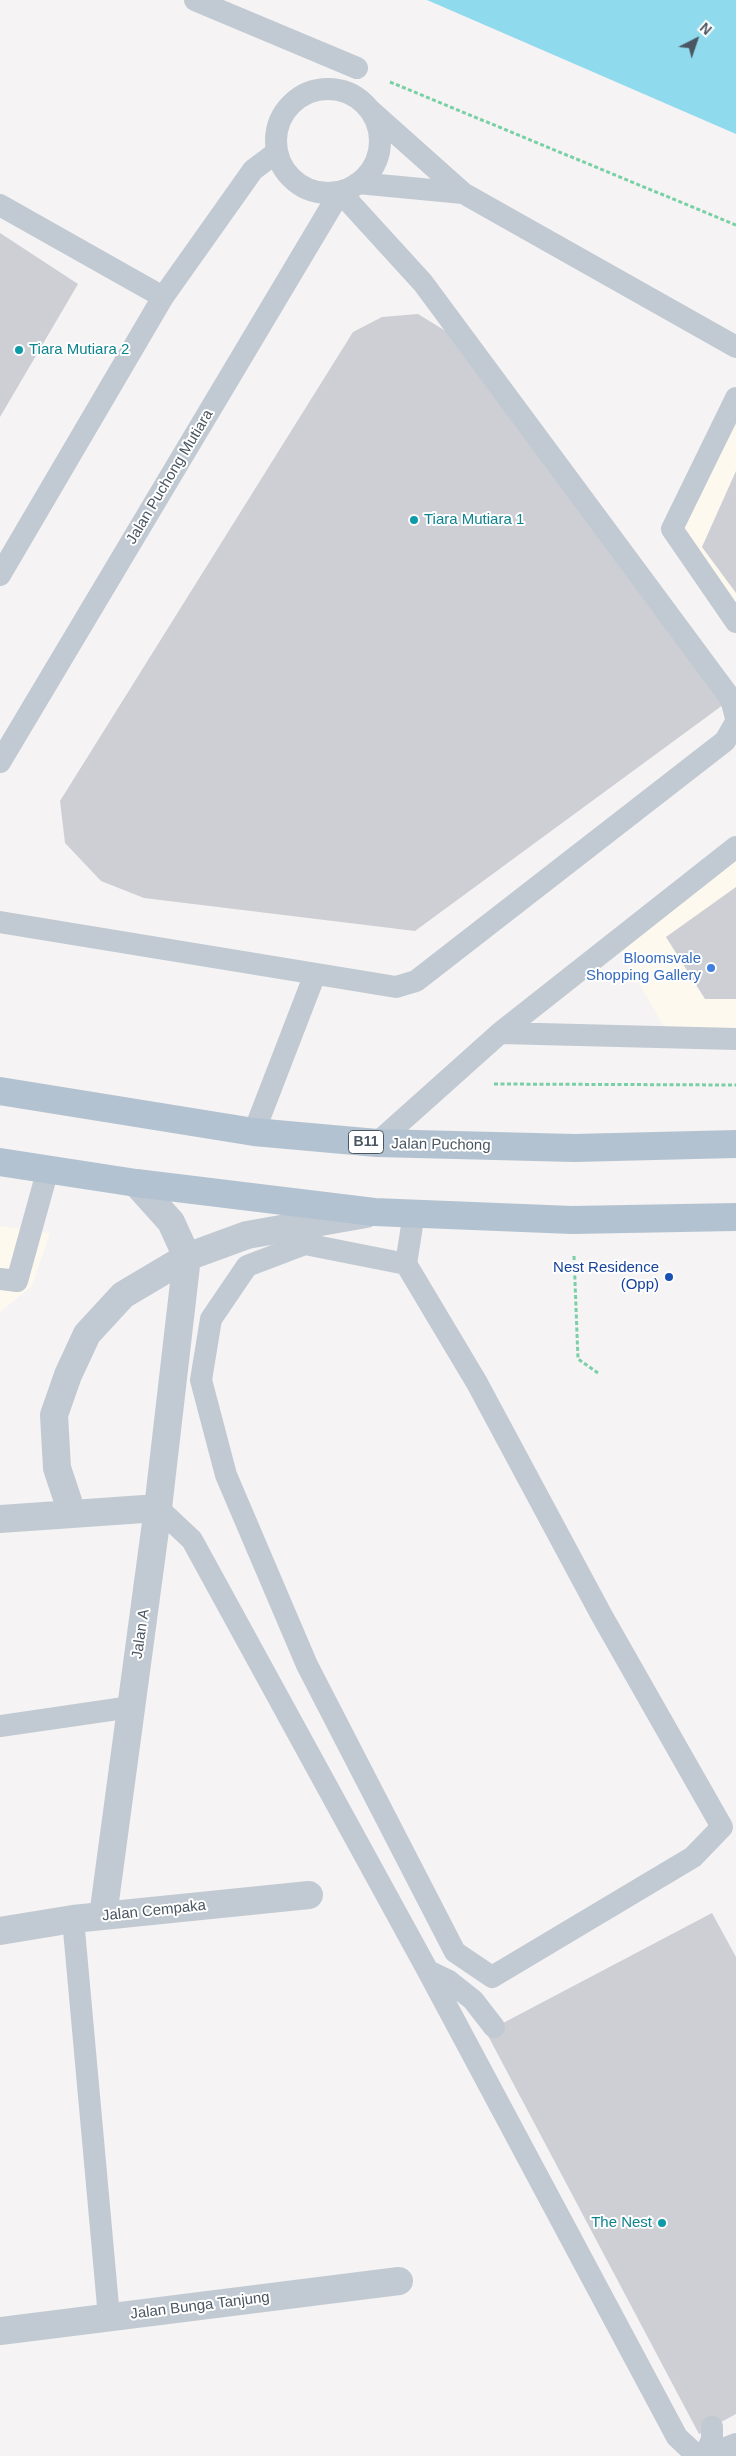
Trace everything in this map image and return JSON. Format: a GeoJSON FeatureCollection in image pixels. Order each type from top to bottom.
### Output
{"type":"FeatureCollection","features":[{"type":"Feature","properties":{"kind":"main road","name":"Jalan Puchong"},"geometry":{"type":"LineString","coordinates":[[0,1091],[254,1132],[377,1143],[574,1148],[736,1144]]}},
{"type":"Feature","properties":{"kind":"main road"},"geometry":{"type":"LineString","coordinates":[[0,1162],[136,1183],[374,1212],[572,1220],[736,1217]]}},
{"type":"Feature","properties":{"kind":"street"},"geometry":{"type":"LineString","coordinates":[[136,1183],[171,1222],[187,1257]]}},
{"type":"Feature","properties":{"kind":"street"},"geometry":{"type":"LineString","coordinates":[[72,1513],[56,1468],[54,1415],[68,1375],[87,1334],[123,1295],[187,1257],[247,1235],[374,1212]]}},
{"type":"Feature","properties":{"kind":"street","name":"Jalan A"},"geometry":{"type":"LineString","coordinates":[[104,1916],[158,1508],[187,1257]]}},
{"type":"Feature","properties":{"kind":"street"},"geometry":{"type":"LineString","coordinates":[[0,1518],[158,1508]]}},
{"type":"Feature","properties":{"kind":"street","name":"Jalan Cempaka"},"geometry":{"type":"LineString","coordinates":[[0,1931],[73,1919],[309,1895]]}},
{"type":"Feature","properties":{"kind":"street","name":"Jalan Bunga Tanjung"},"geometry":{"type":"LineString","coordinates":[[0,2331],[399,2281]]}},
{"type":"Feature","properties":{"kind":"lane"},"geometry":{"type":"LineString","coordinates":[[195,0],[356,68]]}},
{"type":"Feature","properties":{"kind":"lane"},"geometry":{"type":"LineString","coordinates":[[463,193],[349,187],[319,192],[300,185],[285,170],[277,152],[276,132],[283,112],[297,98],[316,90],[336,89],[355,96],[463,193],[736,347]]}},
{"type":"Feature","properties":{"kind":"lane"},"geometry":{"type":"LineString","coordinates":[[349,187],[372,168],[379,149],[379,129],[370,110]]}},
{"type":"Feature","properties":{"kind":"lane"},"geometry":{"type":"LineString","coordinates":[[0,575],[164,297],[253,170],[277,152]]}},
{"type":"Feature","properties":{"kind":"lane"},"geometry":{"type":"LineString","coordinates":[[349,187],[423,283],[731,699],[736,718]]}},
{"type":"Feature","properties":{"kind":"lane","name":"Jalan Puchong Mutiara"},"geometry":{"type":"LineString","coordinates":[[0,762],[349,187]]}},
{"type":"Feature","properties":{"kind":"lane"},"geometry":{"type":"LineString","coordinates":[[0,205],[164,297]]}},
{"type":"Feature","properties":{"kind":"lane"},"geometry":{"type":"LineString","coordinates":[[736,398],[672,529],[736,622]]}},
{"type":"Feature","properties":{"kind":"lane"},"geometry":{"type":"LineString","coordinates":[[0,922],[396,987],[416,981],[725,740],[736,722]]}},
{"type":"Feature","properties":{"kind":"lane"},"geometry":{"type":"LineString","coordinates":[[377,1143],[500,1033],[736,847]]}},
{"type":"Feature","properties":{"kind":"lane"},"geometry":{"type":"LineString","coordinates":[[254,1132],[315,974]]}},
{"type":"Feature","properties":{"kind":"lane"},"geometry":{"type":"LineString","coordinates":[[500,1033],[736,1039]]}},
{"type":"Feature","properties":{"kind":"lane"},"geometry":{"type":"LineString","coordinates":[[0,1279],[17,1282],[48,1169]]}},
{"type":"Feature","properties":{"kind":"lane"},"geometry":{"type":"LineString","coordinates":[[406,1264],[305,1244],[247,1266],[211,1319],[201,1380],[226,1475],[306,1665],[455,1952],[492,1976],[693,1857],[722,1827],[602,1616],[478,1383],[406,1264],[414,1213]]}},
{"type":"Feature","properties":{"kind":"lane"},"geometry":{"type":"LineString","coordinates":[[172,1389],[203,1385]]}},
{"type":"Feature","properties":{"kind":"lane"},"geometry":{"type":"LineString","coordinates":[[158,1508],[192,1540],[428,1971],[677,2437],[692,2451],[705,2456],[736,2444]]}},
{"type":"Feature","properties":{"kind":"lane"},"geometry":{"type":"LineString","coordinates":[[0,1726],[131,1707]]}},
{"type":"Feature","properties":{"kind":"lane"},"geometry":{"type":"LineString","coordinates":[[73,1919],[110,2317]]}},
{"type":"Feature","properties":{"kind":"lane"},"geometry":{"type":"LineString","coordinates":[[428,1971],[449,1981],[473,2000],[494,2027]]}},
{"type":"Feature","properties":{"kind":"lane"},"geometry":{"type":"LineString","coordinates":[[705,2456],[712,2439],[712,2427]]}},
{"type":"Feature","properties":{"kind":"path"},"geometry":{"type":"LineString","coordinates":[[356,68],[736,225]]}},
{"type":"Feature","properties":{"kind":"path"},"geometry":{"type":"LineString","coordinates":[[487,1084],[736,1085]]}},
{"type":"Feature","properties":{"kind":"path"},"geometry":{"type":"LineString","coordinates":[[572,1220],[578,1359],[598,1373]]}},
{"type":"Feature","properties":{"kind":"shaded area"},"geometry":{"type":"Polygon","coordinates":[[[736,425],[736,605],[682,527],[736,425]]]}},
{"type":"Feature","properties":{"kind":"shaded area"},"geometry":{"type":"Polygon","coordinates":[[[736,859],[736,1028],[664,1027],[620,950],[736,859]]]}},
{"type":"Feature","properties":{"kind":"shaded area"},"geometry":{"type":"Polygon","coordinates":[[[0,1226],[50,1233],[32,1286],[0,1312],[0,1226]]]}},
{"type":"Feature","properties":{"kind":"water"},"geometry":{"type":"Polygon","coordinates":[[[427,0],[736,0],[736,134],[487,26],[427,0]]]}},
{"type":"Feature","properties":{"kind":"building","name":"Tiara Mutiara 2"},"geometry":{"type":"Polygon","coordinates":[[[0,233],[78,284],[0,417],[0,233]]]}},
{"type":"Feature","properties":{"kind":"building","name":"Tiara Mutiara 1"},"geometry":{"type":"Polygon","coordinates":[[[418,314],[457,338],[727,702],[415,931],[144,898],[101,881],[65,843],[60,801],[353,332],[382,317],[418,314]]]}},
{"type":"Feature","properties":{"kind":"building"},"geometry":{"type":"Polygon","coordinates":[[[736,471],[736,593],[702,547],[736,471]]]}},
{"type":"Feature","properties":{"kind":"building","name":"Bloomsvale Shopping Gallery"},"geometry":{"type":"Polygon","coordinates":[[[736,887],[736,999],[705,999],[666,937],[736,887]]]}},
{"type":"Feature","properties":{"kind":"building","name":"The Nest"},"geometry":{"type":"Polygon","coordinates":[[[712,1913],[736,1957],[736,2414],[699,2434],[486,2032],[712,1913]]]}},
{"type":"Feature","properties":{"kind":"place","name":"Tiara Mutiara 2"},"geometry":{"type":"Point","coordinates":[19,350]}},
{"type":"Feature","properties":{"kind":"place","name":"Tiara Mutiara 1"},"geometry":{"type":"Point","coordinates":[414,520]}},
{"type":"Feature","properties":{"kind":"place","name":"Bloomsvale Shopping Gallery"},"geometry":{"type":"Point","coordinates":[711,968]}},
{"type":"Feature","properties":{"kind":"place","name":"Nest Residence (Opp)"},"geometry":{"type":"Point","coordinates":[669,1277]}},
{"type":"Feature","properties":{"kind":"place","name":"The Nest"},"geometry":{"type":"Point","coordinates":[662,2223]}}]}
